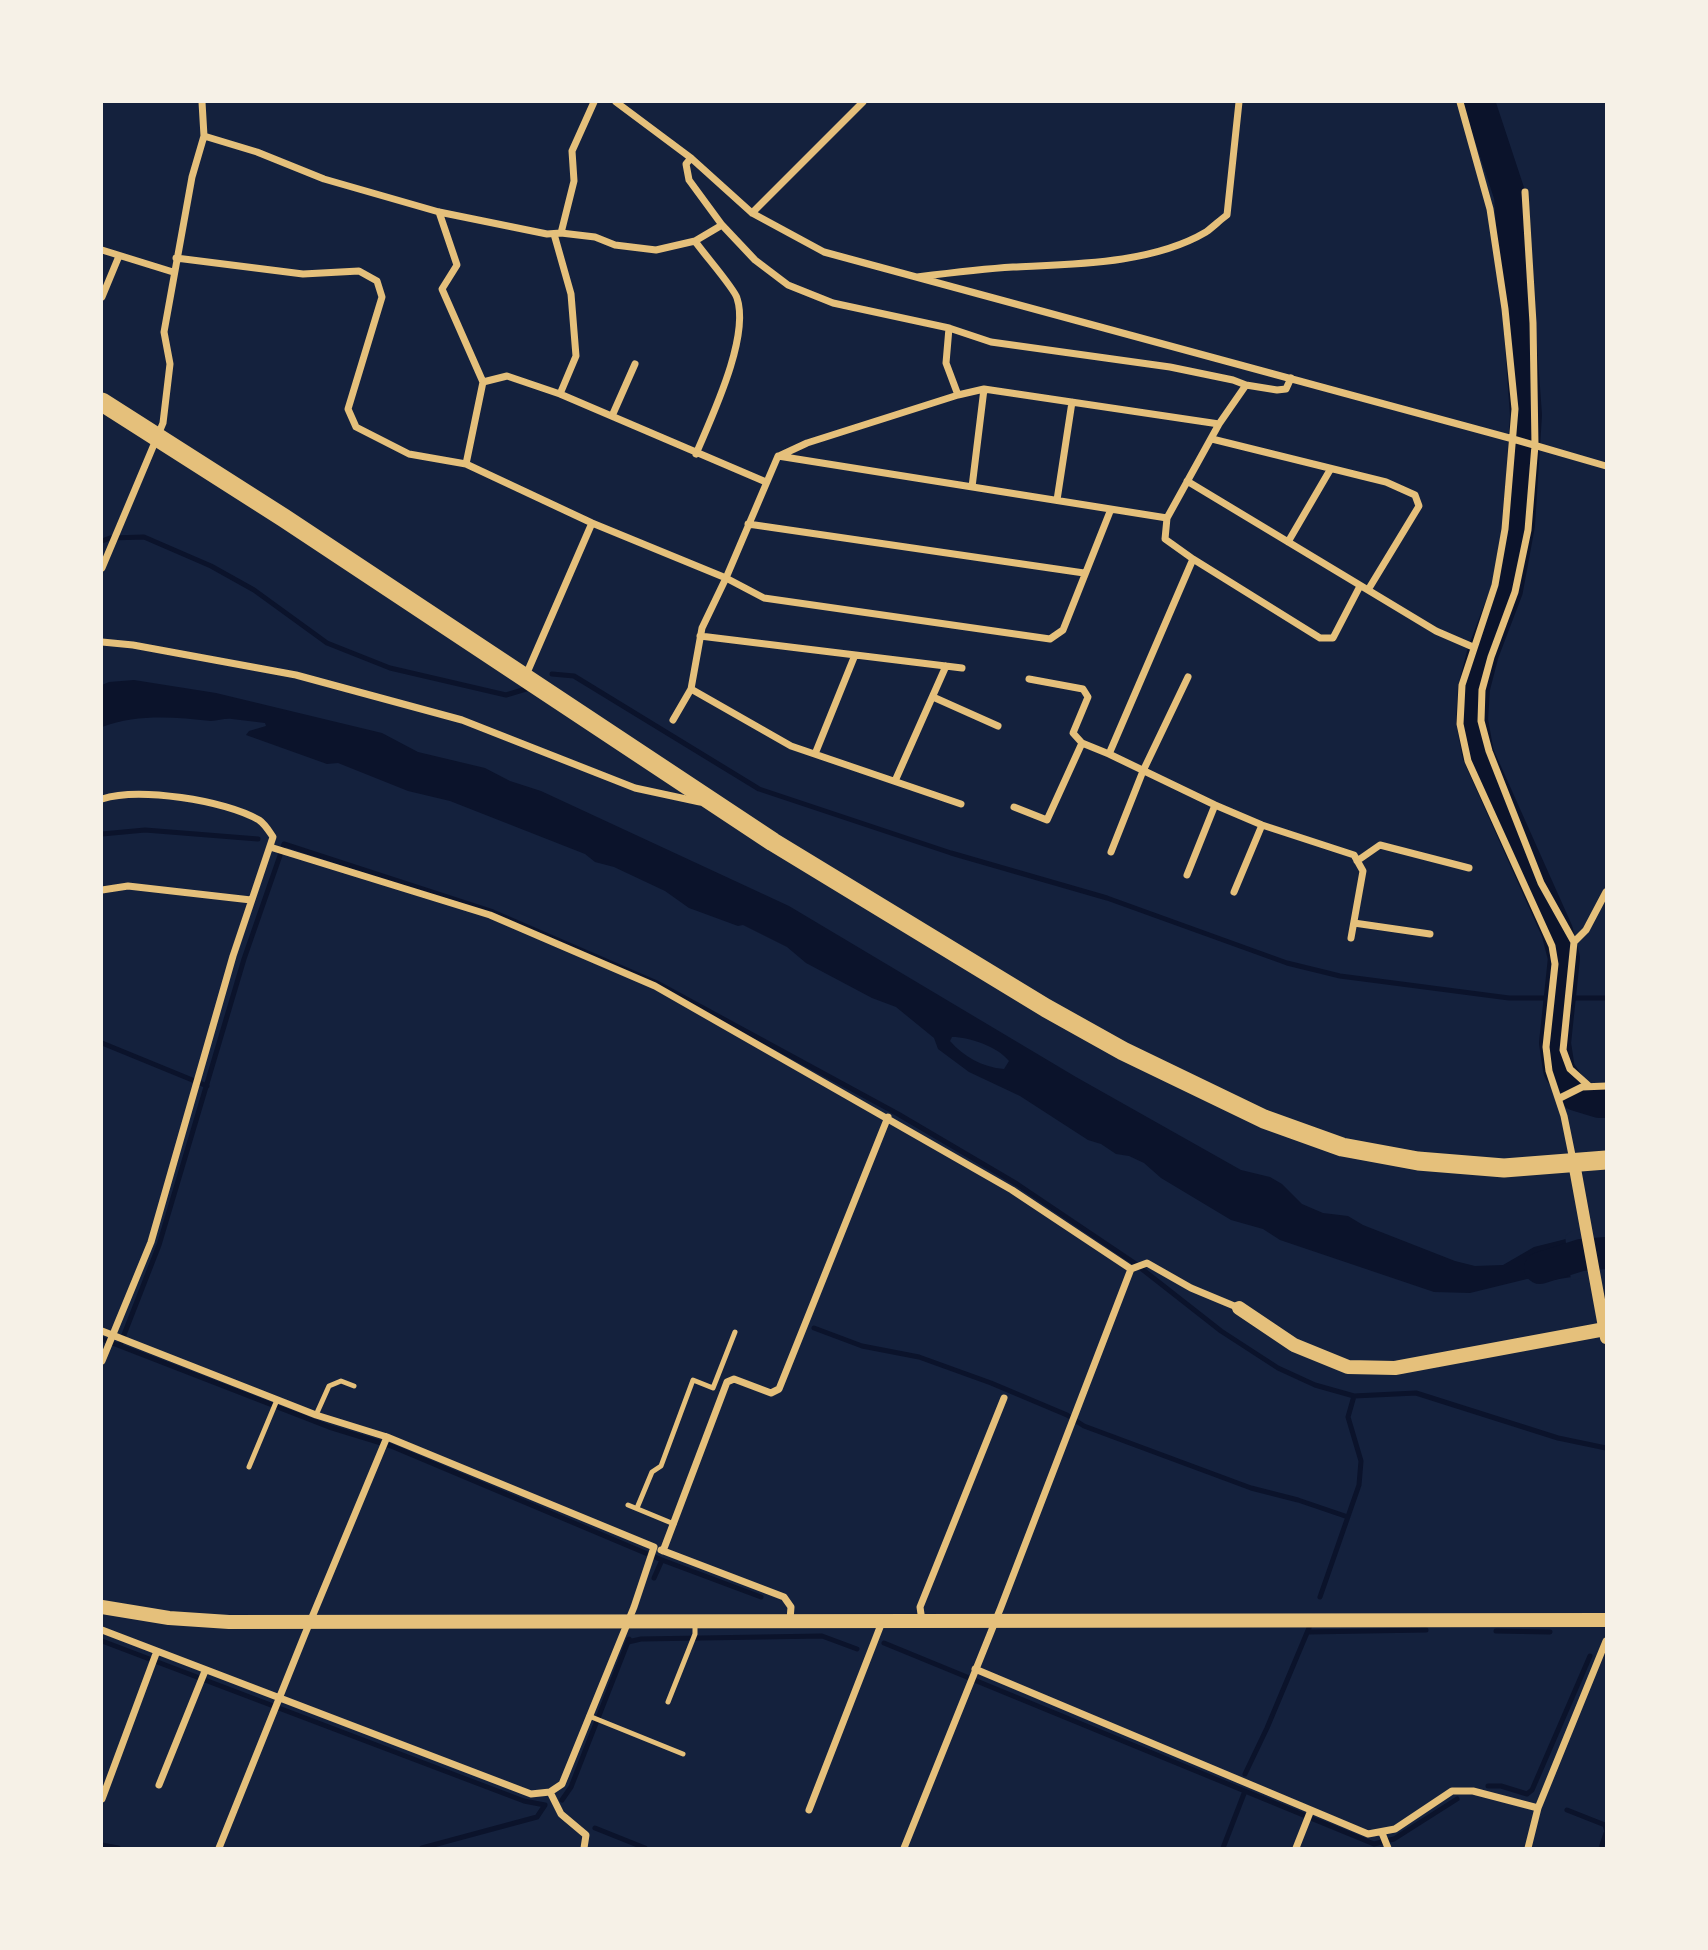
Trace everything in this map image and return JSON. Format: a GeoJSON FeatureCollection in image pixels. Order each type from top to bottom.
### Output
{"type":"FeatureCollection","features":[{"type":"Feature","properties":{"kind":"highway"},"geometry":{"type":"LineString","coordinates":[[102,402],[284,518],[773,842],[1046,1008],[1123,1051],[1264,1119],[1342,1147],[1418,1161],[1504,1168],[1606,1160]]}},
{"type":"Feature","properties":{"kind":"main road"},"geometry":{"type":"LineString","coordinates":[[1239,1308],[1294,1345],[1348,1367],[1395,1368],[1605,1330]]}},
{"type":"Feature","properties":{"kind":"main road"},"geometry":{"type":"LineString","coordinates":[[102,1607],[169,1618],[229,1622],[1606,1620]]}},
{"type":"Feature","properties":{"kind":"street"},"geometry":{"type":"LineString","coordinates":[[102,568],[163,423],[170,364],[164,332],[191,177],[204,136],[202,102]]}},
{"type":"Feature","properties":{"kind":"street"},"geometry":{"type":"LineString","coordinates":[[560,394],[576,356],[571,294],[557,233],[574,181],[572,151],[594,102]]}},
{"type":"Feature","properties":{"kind":"street"},"geometry":{"type":"LineString","coordinates":[[616,102],[691,158],[752,213],[824,252],[1516,439],[1606,466]]}},
{"type":"Feature","properties":{"kind":"street"},"geometry":{"type":"LineString","coordinates":[[752,213],[863,102]]}},
{"type":"Feature","properties":{"kind":"street"},"geometry":{"type":"LineString","coordinates":[[913,277],[1009,267],[1092,263],[1143,254],[1206,231],[1227,215],[1239,102]]}},
{"type":"Feature","properties":{"kind":"street"},"geometry":{"type":"LineString","coordinates":[[1460,102],[1490,209],[1500,271],[1516,439],[1495,585],[1462,685],[1460,724],[1468,761],[1552,946],[1555,964],[1546,1047],[1549,1071],[1563,1097],[1605,1330]]}},
{"type":"Feature","properties":{"kind":"street"},"geometry":{"type":"LineString","coordinates":[[204,136],[257,152],[324,179],[439,212],[595,237],[615,245],[656,250],[695,241],[722,225]]}},
{"type":"Feature","properties":{"kind":"street"},"geometry":{"type":"LineString","coordinates":[[691,158],[686,164],[689,180],[722,225],[755,260],[788,285],[833,303],[949,328],[991,342],[1170,367],[1246,385],[1286,389],[1292,378]]}},
{"type":"Feature","properties":{"kind":"street"},"geometry":{"type":"LineString","coordinates":[[1525,192],[1533,323],[1533,444],[1528,530],[1515,592],[1490,657],[1482,690],[1481,720],[1489,751],[1541,883],[1574,943]]}},
{"type":"Feature","properties":{"kind":"street"},"geometry":{"type":"LineString","coordinates":[[439,212],[457,265],[442,289],[483,382],[466,464]]}},
{"type":"Feature","properties":{"kind":"street"},"geometry":{"type":"LineString","coordinates":[[695,241],[737,296],[741,323],[722,392],[696,454]]}},
{"type":"Feature","properties":{"kind":"street"},"geometry":{"type":"LineString","coordinates":[[102,250],[173,272]]}},
{"type":"Feature","properties":{"kind":"street"},"geometry":{"type":"LineString","coordinates":[[102,298],[119,256]]}},
{"type":"Feature","properties":{"kind":"street"},"geometry":{"type":"LineString","coordinates":[[176,258],[303,274],[359,271],[377,281],[382,297],[348,409],[356,427],[409,454],[466,464],[592,523],[726,578],[764,598],[1050,639],[1063,630],[1111,509]]}},
{"type":"Feature","properties":{"kind":"street"},"geometry":{"type":"LineString","coordinates":[[949,328],[946,363],[958,395]]}},
{"type":"Feature","properties":{"kind":"street"},"geometry":{"type":"LineString","coordinates":[[612,416],[635,364]]}},
{"type":"Feature","properties":{"kind":"street"},"geometry":{"type":"LineString","coordinates":[[483,382],[507,376],[560,394],[766,482]]}},
{"type":"Feature","properties":{"kind":"street"},"geometry":{"type":"LineString","coordinates":[[1246,385],[1219,424],[1167,518],[1165,539],[1320,638],[1333,638],[1360,586]]}},
{"type":"Feature","properties":{"kind":"street"},"geometry":{"type":"LineString","coordinates":[[673,720],[691,689],[702,628],[778,456],[807,443],[984,389],[1219,424]]}},
{"type":"Feature","properties":{"kind":"street"},"geometry":{"type":"LineString","coordinates":[[972,487],[984,389]]}},
{"type":"Feature","properties":{"kind":"street"},"geometry":{"type":"LineString","coordinates":[[1057,500],[1072,402]]}},
{"type":"Feature","properties":{"kind":"street"},"geometry":{"type":"LineString","coordinates":[[1212,439],[1386,482],[1415,495],[1419,506],[1368,590]]}},
{"type":"Feature","properties":{"kind":"street"},"geometry":{"type":"LineString","coordinates":[[778,456],[1167,518]]}},
{"type":"Feature","properties":{"kind":"street"},"geometry":{"type":"LineString","coordinates":[[1288,542],[1330,470]]}},
{"type":"Feature","properties":{"kind":"street"},"geometry":{"type":"LineString","coordinates":[[1187,481],[1436,631],[1473,647]]}},
{"type":"Feature","properties":{"kind":"street"},"geometry":{"type":"LineString","coordinates":[[525,679],[592,523]]}},
{"type":"Feature","properties":{"kind":"street"},"geometry":{"type":"LineString","coordinates":[[748,524],[1084,573]]}},
{"type":"Feature","properties":{"kind":"street"},"geometry":{"type":"LineString","coordinates":[[1109,754],[1193,559]]}},
{"type":"Feature","properties":{"kind":"street"},"geometry":{"type":"LineString","coordinates":[[700,636],[962,668]]}},
{"type":"Feature","properties":{"kind":"street"},"geometry":{"type":"LineString","coordinates":[[102,642],[133,645],[296,675],[462,720],[635,788],[718,806]]}},
{"type":"Feature","properties":{"kind":"street"},"geometry":{"type":"LineString","coordinates":[[815,754],[855,655]]}},
{"type":"Feature","properties":{"kind":"street"},"geometry":{"type":"LineString","coordinates":[[895,782],[946,666]]}},
{"type":"Feature","properties":{"kind":"street"},"geometry":{"type":"LineString","coordinates":[[1111,852],[1143,771],[1188,677]]}},
{"type":"Feature","properties":{"kind":"street"},"geometry":{"type":"LineString","coordinates":[[1029,679],[1083,689],[1088,696],[1073,733],[1082,743],[1262,825],[1354,855],[1363,871],[1351,938]]}},
{"type":"Feature","properties":{"kind":"street"},"geometry":{"type":"LineString","coordinates":[[691,689],[791,746],[961,804]]}},
{"type":"Feature","properties":{"kind":"street"},"geometry":{"type":"LineString","coordinates":[[933,697],[998,726]]}},
{"type":"Feature","properties":{"kind":"street"},"geometry":{"type":"LineString","coordinates":[[1014,807],[1047,820],[1082,743]]}},
{"type":"Feature","properties":{"kind":"street"},"geometry":{"type":"LineString","coordinates":[[102,799],[113,795],[160,795],[185,798],[228,809],[259,820],[273,837],[277,850],[251,900],[151,1242],[115,1340],[102,1361]]}},
{"type":"Feature","properties":{"kind":"street"},"geometry":{"type":"LineString","coordinates":[[1187,875],[1215,805]]}},
{"type":"Feature","properties":{"kind":"street"},"geometry":{"type":"LineString","coordinates":[[1234,892],[1262,825]]}},
{"type":"Feature","properties":{"kind":"street"},"geometry":{"type":"LineString","coordinates":[[1357,861],[1380,845],[1469,868]]}},
{"type":"Feature","properties":{"kind":"street"},"geometry":{"type":"LineString","coordinates":[[277,850],[489,915],[656,986],[1012,1190],[1133,1269]]}},
{"type":"Feature","properties":{"kind":"street"},"geometry":{"type":"LineString","coordinates":[[102,890],[128,886],[251,900]]}},
{"type":"Feature","properties":{"kind":"street"},"geometry":{"type":"LineString","coordinates":[[1585,1087],[1570,1069],[1563,1050],[1568,988],[1574,943],[1586,930],[1606,892]]}},
{"type":"Feature","properties":{"kind":"street"},"geometry":{"type":"LineString","coordinates":[[1354,923],[1430,934]]}},
{"type":"Feature","properties":{"kind":"street"},"geometry":{"type":"LineString","coordinates":[[1563,1097],[1585,1087],[1606,1086]]}},
{"type":"Feature","properties":{"kind":"street"},"geometry":{"type":"LineString","coordinates":[[663,1551],[674,1524],[677,1508],[727,1382],[734,1379],[771,1393],[779,1389],[888,1117]]}},
{"type":"Feature","properties":{"kind":"street"},"geometry":{"type":"LineString","coordinates":[[904,1849],[1133,1269],[1147,1263],[1191,1288],[1239,1308]]}},
{"type":"Feature","properties":{"kind":"street"},"geometry":{"type":"LineString","coordinates":[[102,1331],[115,1340],[385,1442],[652,1552],[663,1551],[784,1597],[791,1607],[790,1620]]}},
{"type":"Feature","properties":{"kind":"street"},"geometry":{"type":"LineString","coordinates":[[922,1621],[920,1608],[1004,1398]]}},
{"type":"Feature","properties":{"kind":"street"},"geometry":{"type":"LineString","coordinates":[[219,1849],[385,1442]]}},
{"type":"Feature","properties":{"kind":"street"},"geometry":{"type":"LineString","coordinates":[[102,1630],[154,1658],[204,1673],[276,1705],[531,1794],[550,1792],[562,1784],[628,1620],[652,1552]]}},
{"type":"Feature","properties":{"kind":"street"},"geometry":{"type":"LineString","coordinates":[[809,1810],[882,1621]]}},
{"type":"Feature","properties":{"kind":"street"},"geometry":{"type":"LineString","coordinates":[[1528,1849],[1538,1808],[1606,1641]]}},
{"type":"Feature","properties":{"kind":"street"},"geometry":{"type":"LineString","coordinates":[[102,1799],[154,1658]]}},
{"type":"Feature","properties":{"kind":"street"},"geometry":{"type":"LineString","coordinates":[[974,1671],[1368,1834],[1383,1836],[1452,1791],[1473,1791],[1538,1808]]}},
{"type":"Feature","properties":{"kind":"street"},"geometry":{"type":"LineString","coordinates":[[159,1786],[204,1673]]}},
{"type":"Feature","properties":{"kind":"street"},"geometry":{"type":"LineString","coordinates":[[550,1792],[561,1814],[586,1835],[584,1849]]}},
{"type":"Feature","properties":{"kind":"street"},"geometry":{"type":"LineString","coordinates":[[1296,1849],[1310,1812]]}},
{"type":"Feature","properties":{"kind":"street"},"geometry":{"type":"LineString","coordinates":[[1383,1836],[1388,1848]]}},
{"type":"Feature","properties":{"kind":"lane"},"geometry":{"type":"LineString","coordinates":[[637,1508],[652,1472],[661,1466],[693,1380],[713,1388],[736,1332]]}},
{"type":"Feature","properties":{"kind":"lane"},"geometry":{"type":"LineString","coordinates":[[316,1415],[328,1386],[341,1381],[354,1386]]}},
{"type":"Feature","properties":{"kind":"lane"},"geometry":{"type":"LineString","coordinates":[[249,1467],[277,1400]]}},
{"type":"Feature","properties":{"kind":"lane"},"geometry":{"type":"LineString","coordinates":[[628,1504],[674,1524]]}},
{"type":"Feature","properties":{"kind":"lane"},"geometry":{"type":"LineString","coordinates":[[668,1702],[695,1634],[695,1620]]}},
{"type":"Feature","properties":{"kind":"lane"},"geometry":{"type":"LineString","coordinates":[[589,1716],[682,1754]]}},
{"type":"Feature","properties":{"kind":"water"},"geometry":{"type":"Polygon","coordinates":[[[134,680],[216,693],[382,733],[418,752],[485,768],[510,781],[541,791],[789,906],[1076,1077],[1241,1170],[1270,1177],[1282,1184],[1302,1204],[1323,1213],[1348,1216],[1363,1225],[1455,1261],[1475,1266],[1503,1265],[1534,1247],[1570,1238],[1584,1275],[1553,1280],[1527,1279],[1470,1293],[1434,1292],[1280,1240],[1263,1229],[1231,1220],[1161,1178],[1144,1163],[1116,1154],[1101,1144],[1088,1140],[1020,1096],[969,1072],[938,1049],[934,1038],[896,1007],[872,998],[806,963],[787,947],[743,925],[738,926],[689,908],[665,891],[614,867],[595,862],[585,854],[450,801],[408,791],[338,763],[327,764],[246,735],[249,731],[266,726],[265,723],[229,719],[211,721],[156,718],[129,720],[102,727],[102,685],[134,680]],[[952,1037],[950,1041],[974,1060],[1004,1069],[1009,1061],[991,1047],[952,1037]]]}},
{"type":"Feature","properties":{"kind":"pier"},"geometry":{"type":"Polygon","coordinates":[[[1577,1227],[1580,1230],[1588,1275],[1571,1280],[1565,1236],[1577,1227]]]}},
{"type":"Feature","properties":{"kind":"waterway"},"geometry":{"type":"LineString","coordinates":[[1479,102],[1510,196],[1526,415],[1519,525],[1507,590],[1483,653],[1474,688],[1472,720],[1478,754],[1557,931],[1564,958],[1555,1043],[1559,1070],[1576,1095],[1606,1102]]}},
{"type":"Feature","properties":{"kind":"waterway"},"geometry":{"type":"LineString","coordinates":[[102,541],[110,538],[144,537],[211,566],[254,590],[327,643],[390,668],[506,695],[526,689]]}},
{"type":"Feature","properties":{"kind":"waterway"},"geometry":{"type":"LineString","coordinates":[[552,674],[574,676],[759,789],[951,853],[1107,898],[1287,963],[1340,976],[1509,998],[1606,998]]}},
{"type":"Feature","properties":{"kind":"waterway"},"geometry":{"type":"LineString","coordinates":[[102,834],[145,830],[258,839]]}},
{"type":"Feature","properties":{"kind":"waterway"},"geometry":{"type":"LineString","coordinates":[[120,1345],[159,1245],[244,959],[284,844],[493,912],[657,983],[898,1114],[1017,1184],[1133,1262],[1221,1331],[1278,1368],[1315,1385],[1354,1396],[1416,1393],[1558,1438],[1606,1448]]}},
{"type":"Feature","properties":{"kind":"waterway"},"geometry":{"type":"LineString","coordinates":[[102,1043],[207,1086]]}},
{"type":"Feature","properties":{"kind":"waterway"},"geometry":{"type":"LineString","coordinates":[[1540,1268],[1581,1255],[1606,1253]]}},
{"type":"Feature","properties":{"kind":"waterway"},"geometry":{"type":"LineString","coordinates":[[814,1328],[862,1346],[919,1357],[991,1383],[1067,1415],[1084,1426],[1251,1488],[1348,1517]]}},
{"type":"Feature","properties":{"kind":"waterway"},"geometry":{"type":"LineString","coordinates":[[102,1339],[329,1427],[391,1446],[662,1560]]}},
{"type":"Feature","properties":{"kind":"waterway"},"geometry":{"type":"LineString","coordinates":[[1320,1597],[1359,1485],[1361,1461],[1348,1417],[1354,1396]]}},
{"type":"Feature","properties":{"kind":"waterway"},"geometry":{"type":"LineString","coordinates":[[654,1578],[662,1560],[761,1597]]}},
{"type":"Feature","properties":{"kind":"waterway"},"geometry":{"type":"LineString","coordinates":[[1245,1774],[1309,1628]]}},
{"type":"Feature","properties":{"kind":"waterway"},"geometry":{"type":"LineString","coordinates":[[1308,1632],[1426,1630]]}},
{"type":"Feature","properties":{"kind":"waterway"},"geometry":{"type":"LineString","coordinates":[[1496,1631],[1550,1632]]}},
{"type":"Feature","properties":{"kind":"waterway"},"geometry":{"type":"LineString","coordinates":[[628,1642],[641,1639],[822,1636],[857,1649]]}},
{"type":"Feature","properties":{"kind":"waterway"},"geometry":{"type":"LineString","coordinates":[[562,1800],[571,1787],[629,1639]]}},
{"type":"Feature","properties":{"kind":"waterway"},"geometry":{"type":"LineString","coordinates":[[102,1641],[524,1801],[545,1805],[537,1817],[422,1848]]}},
{"type":"Feature","properties":{"kind":"waterway"},"geometry":{"type":"LineString","coordinates":[[884,1643],[1374,1844],[1394,1839],[1457,1799]]}},
{"type":"Feature","properties":{"kind":"waterway"},"geometry":{"type":"LineString","coordinates":[[1488,1786],[1501,1786],[1527,1794],[1532,1790],[1590,1656]]}},
{"type":"Feature","properties":{"kind":"waterway"},"geometry":{"type":"LineString","coordinates":[[1223,1848],[1245,1791]]}},
{"type":"Feature","properties":{"kind":"waterway"},"geometry":{"type":"LineString","coordinates":[[1567,1810],[1605,1825],[1606,1829]]}},
{"type":"Feature","properties":{"kind":"waterway"},"geometry":{"type":"LineString","coordinates":[[595,1828],[645,1848]]}},
{"type":"Feature","properties":{"kind":"waterway"},"geometry":{"type":"LineString","coordinates":[[1601,1848],[1606,1833]]}},
{"type":"Feature","properties":{"kind":"waterway"},"geometry":{"type":"LineString","coordinates":[[102,1845],[118,1848]]}}]}
